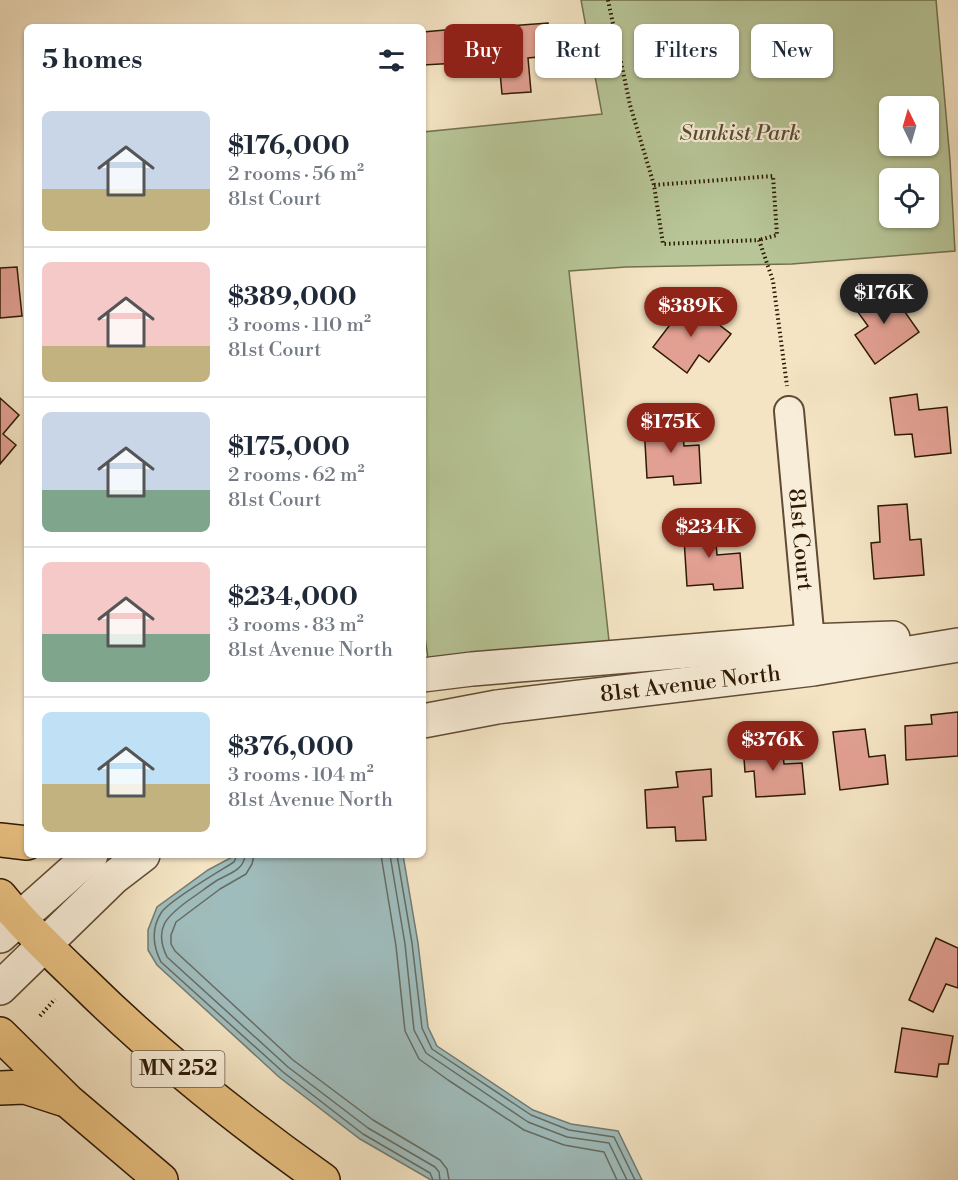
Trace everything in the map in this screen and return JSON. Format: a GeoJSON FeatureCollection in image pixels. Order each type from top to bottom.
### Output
{"type":"FeatureCollection","features":[{"type":"Feature","properties":{"kind":"highway"},"geometry":{"type":"LineString","coordinates":[[0,840],[24,843]]}},
{"type":"Feature","properties":{"kind":"highway","name":"MN 252"},"geometry":{"type":"LineString","coordinates":[[6,917],[44,944],[122,1020],[228,1110],[323,1180]]}},
{"type":"Feature","properties":{"kind":"highway"},"geometry":{"type":"LineString","coordinates":[[0,1034],[68,1101],[161,1180]]}},
{"type":"Feature","properties":{"kind":"highway"},"geometry":{"type":"LineString","coordinates":[[0,1088],[25,1087],[68,1101]]}},
{"type":"Feature","properties":{"kind":"street","name":"81st Court"},"geometry":{"type":"LineString","coordinates":[[789,411],[812,655]]}},
{"type":"Feature","properties":{"kind":"street","name":"81st Avenue North"},"geometry":{"type":"LineString","coordinates":[[426,720],[812,655],[958,635]]}},
{"type":"Feature","properties":{"kind":"street","name":"81st Avenue North"},"geometry":{"type":"LineString","coordinates":[[426,675],[483,668],[812,655],[958,645]]}},
{"type":"Feature","properties":{"kind":"street"},"geometry":{"type":"LineString","coordinates":[[6,917],[87,858]]}},
{"type":"Feature","properties":{"kind":"street"},"geometry":{"type":"LineString","coordinates":[[0,988],[113,878],[139,858]]}},
{"type":"Feature","properties":{"kind":"path"},"geometry":{"type":"LineString","coordinates":[[608,0],[630,105],[654,185],[663,244],[759,240],[777,235],[773,176],[654,185]]}},
{"type":"Feature","properties":{"kind":"path"},"geometry":{"type":"LineString","coordinates":[[759,240],[772,281],[789,411]]}},
{"type":"Feature","properties":{"kind":"path"},"geometry":{"type":"LineString","coordinates":[[40,1016],[55,999]]}},
{"type":"Feature","properties":{"kind":"green space","name":"Sunkist Park"},"geometry":{"type":"Polygon","coordinates":[[[581,0],[936,0],[950,160],[955,251],[792,264],[626,267],[569,271],[610,650],[429,666],[426,644],[426,132],[602,114],[595,78],[622,78],[622,24],[585,24],[581,0]]]}},
{"type":"Feature","properties":{"kind":"water"},"geometry":{"type":"Polygon","coordinates":[[[230,858],[404,858],[418,943],[428,1027],[437,1046],[533,1110],[571,1124],[618,1131],[642,1180],[431,1180],[360,1139],[279,1077],[157,965],[148,950],[148,930],[157,907],[208,870],[230,858]]]}},
{"type":"Feature","properties":{"kind":"building"},"geometry":{"type":"Polygon","coordinates":[[[548,23],[535,24],[535,57],[528,58],[531,92],[502,94],[501,78],[523,78],[523,25],[548,23]]]}},
{"type":"Feature","properties":{"kind":"building"},"geometry":{"type":"Polygon","coordinates":[[[444,30],[444,64],[426,65],[426,32],[444,30]]]}},
{"type":"Feature","properties":{"kind":"building"},"geometry":{"type":"Polygon","coordinates":[[[17,267],[22,316],[0,318],[0,268],[17,267]]]}},
{"type":"Feature","properties":{"kind":"building"},"geometry":{"type":"Polygon","coordinates":[[[886,285],[919,332],[875,364],[855,335],[868,326],[855,308],[886,285]]]}},
{"type":"Feature","properties":{"kind":"building"},"geometry":{"type":"Polygon","coordinates":[[[688,301],[731,334],[709,362],[699,355],[687,373],[653,347],[688,301]]]}},
{"type":"Feature","properties":{"kind":"building"},"geometry":{"type":"Polygon","coordinates":[[[917,394],[919,410],[947,407],[951,453],[915,457],[912,434],[895,435],[890,398],[917,394]]]}},
{"type":"Feature","properties":{"kind":"building"},"geometry":{"type":"Polygon","coordinates":[[[0,398],[19,415],[3,434],[16,445],[0,464],[0,398]]]}},
{"type":"Feature","properties":{"kind":"building"},"geometry":{"type":"Polygon","coordinates":[[[682,422],[684,446],[699,445],[701,483],[674,485],[673,476],[647,478],[644,425],[682,422]]]}},
{"type":"Feature","properties":{"kind":"building"},"geometry":{"type":"Polygon","coordinates":[[[907,504],[910,540],[921,539],[924,575],[874,579],[871,543],[880,542],[878,506],[907,504]]]}},
{"type":"Feature","properties":{"kind":"building"},"geometry":{"type":"Polygon","coordinates":[[[714,520],[717,555],[740,553],[743,588],[714,590],[713,584],[687,586],[683,523],[714,520]]]}},
{"type":"Feature","properties":{"kind":"building"},"geometry":{"type":"Polygon","coordinates":[[[958,712],[958,756],[906,760],[905,726],[932,724],[931,715],[958,712]]]}},
{"type":"Feature","properties":{"kind":"building"},"geometry":{"type":"Polygon","coordinates":[[[865,729],[869,757],[885,755],[888,784],[840,790],[833,732],[865,729]]]}},
{"type":"Feature","properties":{"kind":"building"},"geometry":{"type":"Polygon","coordinates":[[[771,742],[773,754],[783,753],[784,764],[802,763],[805,794],[756,797],[754,771],[745,772],[743,745],[771,742]]]}},
{"type":"Feature","properties":{"kind":"building"},"geometry":{"type":"Polygon","coordinates":[[[711,769],[712,796],[703,797],[706,840],[676,841],[675,827],[647,828],[645,790],[678,787],[676,772],[711,769]]]}},
{"type":"Feature","properties":{"kind":"building"},"geometry":{"type":"Polygon","coordinates":[[[936,938],[958,948],[958,988],[946,984],[933,1012],[909,1000],[936,938]]]}},
{"type":"Feature","properties":{"kind":"building"},"geometry":{"type":"Polygon","coordinates":[[[902,1028],[953,1036],[948,1064],[939,1064],[937,1077],[895,1072],[902,1028]]]}}]}
